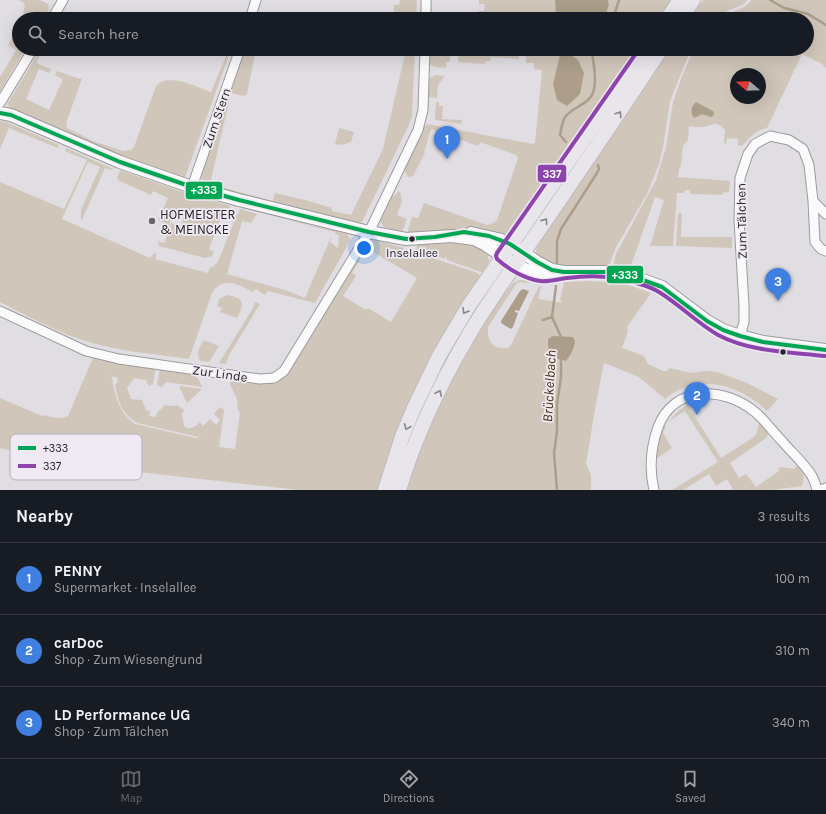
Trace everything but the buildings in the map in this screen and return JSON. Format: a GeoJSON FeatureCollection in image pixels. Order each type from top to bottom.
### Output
{"type":"FeatureCollection","features":[{"type":"Feature","properties":{"kind":"main road"},"geometry":{"type":"LineString","coordinates":[[672,12],[680,0]]}},
{"type":"Feature","properties":{"kind":"main road"},"geometry":{"type":"LineString","coordinates":[[686,12],[694,0]]}},
{"type":"Feature","properties":{"kind":"main road"},"geometry":{"type":"LineString","coordinates":[[385,490],[402,437],[414,408],[439,356],[468,306],[641,56]]}},
{"type":"Feature","properties":{"kind":"main road"},"geometry":{"type":"LineString","coordinates":[[399,490],[425,422],[452,364],[468,337],[519,259],[615,120],[656,56]]}},
{"type":"Feature","properties":{"kind":"street"},"geometry":{"type":"LineString","coordinates":[[56,12],[63,0]]}},
{"type":"Feature","properties":{"kind":"street"},"geometry":{"type":"LineString","coordinates":[[252,12],[256,0]]}},
{"type":"Feature","properties":{"kind":"street"},"geometry":{"type":"LineString","coordinates":[[426,0],[426,12]]}},
{"type":"Feature","properties":{"kind":"street"},"geometry":{"type":"LineString","coordinates":[[0,103],[29,56]]}},
{"type":"Feature","properties":{"kind":"street","name":"Zum Stern"},"geometry":{"type":"LineString","coordinates":[[192,187],[238,56]]}},
{"type":"Feature","properties":{"kind":"street"},"geometry":{"type":"LineString","coordinates":[[369,232],[418,130],[423,110],[425,56]]}},
{"type":"Feature","properties":{"kind":"street"},"geometry":{"type":"LineString","coordinates":[[0,113],[11,115],[120,162],[192,187],[369,232],[406,239],[464,232],[475,233],[502,240],[510,244],[519,259]]}},
{"type":"Feature","properties":{"kind":"street","name":"Zum Tälchen"},"geometry":{"type":"LineString","coordinates":[[740,336],[744,322],[744,306],[739,220],[740,178],[748,154],[755,144],[770,136],[789,140],[802,149],[809,165],[814,201],[815,242],[821,250],[826,251]]}},
{"type":"Feature","properties":{"kind":"street"},"geometry":{"type":"LineString","coordinates":[[814,201],[826,214]]}},
{"type":"Feature","properties":{"kind":"street","name":"Zur Linde"},"geometry":{"type":"LineString","coordinates":[[0,311],[86,351],[119,359],[260,379],[274,378],[284,371],[369,232]]}},
{"type":"Feature","properties":{"kind":"street"},"geometry":{"type":"LineString","coordinates":[[440,236],[474,239],[502,256],[519,259],[564,272],[611,272],[632,276],[662,287],[707,321],[723,330],[762,342],[826,350]]}},
{"type":"Feature","properties":{"kind":"street"},"geometry":{"type":"LineString","coordinates":[[654,490],[651,465],[655,437],[662,418],[669,408],[687,396],[712,393],[734,399],[755,412],[812,476],[819,490],[826,488]]}},
{"type":"Feature","properties":{"kind":"shaded area"},"geometry":{"type":"Polygon","coordinates":[[[19,0],[40,0],[48,4],[49,10],[48,12],[23,12],[25,4],[19,0]]]}},
{"type":"Feature","properties":{"kind":"shaded area"},"geometry":{"type":"Polygon","coordinates":[[[400,0],[417,0],[416,12],[394,12],[394,5],[399,5],[400,0]]]}},
{"type":"Feature","properties":{"kind":"shaded area"},"geometry":{"type":"Polygon","coordinates":[[[479,0],[555,0],[556,12],[478,12],[484,11],[485,4],[479,4],[479,0]]]}},
{"type":"Feature","properties":{"kind":"shaded area"},"geometry":{"type":"Polygon","coordinates":[[[555,0],[608,0],[609,5],[606,12],[556,12],[555,0]]]}},
{"type":"Feature","properties":{"kind":"shaded area"},"geometry":{"type":"Polygon","coordinates":[[[608,0],[674,0],[666,12],[606,12],[609,5],[608,0]]]}},
{"type":"Feature","properties":{"kind":"shaded area"},"geometry":{"type":"Polygon","coordinates":[[[703,0],[747,0],[744,4],[725,12],[691,12],[697,3],[701,3],[703,0]]]}},
{"type":"Feature","properties":{"kind":"shaded area"},"geometry":{"type":"Polygon","coordinates":[[[751,0],[826,0],[826,68],[822,64],[806,56],[814,56],[814,12],[733,12],[740,9],[751,0]]]}},
{"type":"Feature","properties":{"kind":"shaded area"},"geometry":{"type":"Polygon","coordinates":[[[12,38],[12,48],[8,45],[12,38]]]}},
{"type":"Feature","properties":{"kind":"shaded area"},"geometry":{"type":"Polygon","coordinates":[[[12,56],[21,56],[0,92],[0,77],[12,56]]]}},
{"type":"Feature","properties":{"kind":"shaded area"},"geometry":{"type":"Polygon","coordinates":[[[37,56],[40,56],[36,63],[51,69],[49,73],[39,69],[26,99],[49,110],[63,79],[55,75],[57,71],[80,79],[81,78],[82,79],[66,123],[67,128],[93,141],[123,151],[131,150],[134,147],[156,86],[161,82],[175,80],[211,92],[226,56],[229,56],[185,177],[179,177],[109,152],[11,109],[7,104],[37,56]]]}},
{"type":"Feature","properties":{"kind":"shaded area"},"geometry":{"type":"Polygon","coordinates":[[[242,56],[255,56],[247,94],[244,96],[231,93],[210,184],[273,201],[275,193],[305,200],[332,208],[332,211],[351,215],[383,149],[405,56],[415,56],[412,116],[362,222],[358,223],[237,194],[206,184],[200,177],[242,56]]]}},
{"type":"Feature","properties":{"kind":"shaded area"},"geometry":{"type":"Polygon","coordinates":[[[428,56],[450,56],[450,62],[446,62],[446,68],[436,67],[430,64],[428,56]]]}},
{"type":"Feature","properties":{"kind":"shaded area"},"geometry":{"type":"Polygon","coordinates":[[[519,56],[519,59],[491,57],[490,61],[485,61],[485,64],[458,62],[458,57],[519,56]]]}},
{"type":"Feature","properties":{"kind":"shaded area"},"geometry":{"type":"Polygon","coordinates":[[[526,56],[636,56],[511,232],[497,234],[465,228],[425,233],[408,233],[412,217],[418,218],[424,203],[487,225],[497,220],[518,158],[516,155],[480,142],[478,146],[431,129],[424,152],[425,153],[413,176],[408,177],[403,168],[423,126],[426,126],[427,124],[533,144],[535,143],[542,70],[534,69],[534,63],[526,63],[526,56]]]}},
{"type":"Feature","properties":{"kind":"shaded area"},"geometry":{"type":"Polygon","coordinates":[[[560,56],[572,56],[578,60],[584,73],[580,94],[567,106],[557,100],[553,84],[560,56]]]}},
{"type":"Feature","properties":{"kind":"shaded area"},"geometry":{"type":"Polygon","coordinates":[[[662,56],[688,56],[670,101],[659,164],[647,194],[616,247],[609,266],[558,267],[537,256],[537,245],[662,56]]]}},
{"type":"Feature","properties":{"kind":"shaded area"},"geometry":{"type":"Polygon","coordinates":[[[691,56],[801,56],[767,128],[756,132],[742,146],[738,145],[738,139],[727,138],[726,144],[724,143],[725,130],[719,125],[714,124],[702,127],[689,126],[688,140],[683,146],[681,166],[678,177],[730,181],[729,192],[722,193],[723,195],[690,194],[690,190],[685,190],[684,193],[677,193],[673,246],[650,246],[664,200],[655,197],[630,268],[613,267],[616,254],[656,180],[666,147],[673,102],[691,56]]]}},
{"type":"Feature","properties":{"kind":"shaded area"},"geometry":{"type":"Polygon","coordinates":[[[432,76],[445,76],[438,85],[437,98],[426,97],[428,81],[432,76]]]}},
{"type":"Feature","properties":{"kind":"shaded area"},"geometry":{"type":"Polygon","coordinates":[[[436,102],[439,102],[439,106],[443,106],[442,119],[462,120],[461,124],[435,120],[436,102]]]}},
{"type":"Feature","properties":{"kind":"shaded area"},"geometry":{"type":"Polygon","coordinates":[[[696,102],[713,111],[713,116],[711,117],[702,114],[694,118],[692,110],[693,105],[696,102]]]}},
{"type":"Feature","properties":{"kind":"shaded area"},"geometry":{"type":"Polygon","coordinates":[[[0,121],[6,122],[59,145],[58,148],[9,128],[0,149],[0,121]]]}},
{"type":"Feature","properties":{"kind":"shaded area"},"geometry":{"type":"Polygon","coordinates":[[[339,128],[354,132],[351,142],[342,145],[335,144],[339,128]]]}},
{"type":"Feature","properties":{"kind":"shaded area"},"geometry":{"type":"Polygon","coordinates":[[[66,148],[113,169],[111,170],[105,168],[82,220],[81,210],[100,167],[88,162],[62,219],[150,258],[153,254],[157,253],[155,259],[208,273],[210,267],[213,267],[218,262],[240,209],[257,214],[251,223],[242,221],[227,274],[285,290],[305,298],[331,237],[330,242],[338,248],[339,236],[334,232],[288,220],[347,234],[350,241],[315,303],[268,291],[265,295],[256,289],[253,292],[242,286],[231,283],[226,283],[216,288],[212,293],[189,359],[116,349],[92,343],[45,325],[0,302],[0,182],[64,209],[87,160],[65,151],[66,148]]]}},
{"type":"Feature","properties":{"kind":"shaded area"},"geometry":{"type":"Polygon","coordinates":[[[120,170],[180,191],[230,206],[230,212],[224,210],[209,249],[214,252],[212,256],[205,258],[159,246],[158,241],[164,243],[171,227],[171,223],[180,227],[184,217],[174,212],[169,225],[158,220],[168,198],[153,191],[151,195],[119,181],[117,178],[120,170]]]}},
{"type":"Feature","properties":{"kind":"shaded area"},"geometry":{"type":"Polygon","coordinates":[[[399,191],[402,201],[397,215],[407,219],[402,232],[384,227],[381,223],[380,216],[391,194],[394,196],[399,191]]]}},
{"type":"Feature","properties":{"kind":"shaded area"},"geometry":{"type":"Polygon","coordinates":[[[678,213],[682,213],[681,237],[732,237],[732,248],[676,246],[678,213]]]}},
{"type":"Feature","properties":{"kind":"shaded area"},"geometry":{"type":"Polygon","coordinates":[[[369,238],[404,248],[403,250],[405,251],[406,249],[475,272],[479,274],[481,278],[380,490],[299,490],[142,472],[142,434],[10,434],[10,450],[0,448],[0,398],[42,416],[59,418],[68,416],[93,358],[81,355],[81,353],[156,367],[153,384],[149,386],[146,380],[134,378],[127,388],[131,399],[142,400],[146,410],[150,411],[149,416],[156,417],[157,413],[165,405],[177,405],[184,410],[182,415],[184,426],[188,428],[194,427],[200,422],[203,426],[210,419],[216,425],[220,420],[214,414],[220,407],[224,410],[219,447],[235,449],[240,412],[238,411],[237,399],[230,384],[231,378],[273,381],[356,258],[360,260],[352,273],[356,276],[343,296],[366,310],[368,308],[391,322],[417,278],[363,246],[369,238]],[[111,374],[118,401],[124,413],[135,424],[195,438],[198,438],[201,434],[198,437],[138,423],[132,419],[127,415],[121,406],[115,384],[117,383],[118,379],[113,377],[111,374]]]}},
{"type":"Feature","properties":{"kind":"shaded area"},"geometry":{"type":"Polygon","coordinates":[[[467,241],[487,252],[489,261],[484,273],[447,260],[445,257],[445,259],[416,250],[418,243],[467,241]]]}},
{"type":"Feature","properties":{"kind":"shaded area"},"geometry":{"type":"Polygon","coordinates":[[[520,280],[531,281],[531,283],[519,282],[516,284],[488,327],[490,340],[492,344],[498,348],[508,348],[512,343],[539,286],[541,287],[538,299],[563,303],[560,300],[564,282],[588,281],[623,283],[651,293],[627,327],[628,331],[622,348],[644,356],[648,364],[663,371],[667,371],[670,368],[690,373],[705,371],[717,372],[747,383],[778,399],[767,411],[744,394],[731,388],[704,384],[690,386],[677,391],[665,399],[639,377],[604,363],[586,464],[591,475],[591,490],[403,490],[412,465],[447,385],[502,292],[505,294],[513,283],[520,280]]]}},
{"type":"Feature","properties":{"kind":"shaded area"},"geometry":{"type":"Polygon","coordinates":[[[523,289],[529,291],[519,311],[515,310],[515,312],[518,313],[511,329],[501,323],[501,321],[520,291],[523,289]]]}},
{"type":"Feature","properties":{"kind":"shaded area"},"geometry":{"type":"Polygon","coordinates":[[[227,295],[237,298],[241,302],[242,305],[237,318],[220,312],[222,308],[217,306],[219,299],[227,295]]]}},
{"type":"Feature","properties":{"kind":"shaded area"},"geometry":{"type":"Polygon","coordinates":[[[256,302],[260,304],[229,355],[226,364],[219,363],[253,308],[254,303],[256,302]]]}},
{"type":"Feature","properties":{"kind":"shaded area"},"geometry":{"type":"Polygon","coordinates":[[[553,336],[573,337],[575,341],[574,347],[566,361],[551,357],[548,339],[553,336]]]}},
{"type":"Feature","properties":{"kind":"shaded area"},"geometry":{"type":"Polygon","coordinates":[[[204,340],[219,346],[209,362],[200,361],[198,355],[204,340]]]}},
{"type":"Feature","properties":{"kind":"shaded area"},"geometry":{"type":"Polygon","coordinates":[[[160,367],[191,373],[196,376],[202,387],[166,382],[162,387],[157,385],[160,367]]]}},
{"type":"Feature","properties":{"kind":"shaded area"},"geometry":{"type":"Polygon","coordinates":[[[179,386],[202,389],[187,403],[179,386]]]}},
{"type":"Feature","properties":{"kind":"shaded area"},"geometry":{"type":"Polygon","coordinates":[[[686,403],[721,458],[751,439],[757,433],[759,422],[769,433],[766,438],[730,463],[739,478],[746,474],[756,487],[779,471],[778,469],[780,467],[794,469],[798,465],[802,470],[803,475],[802,486],[772,490],[733,490],[727,479],[716,486],[709,474],[683,490],[672,490],[718,462],[685,411],[669,421],[678,411],[686,406],[707,440],[686,403]]]}},
{"type":"Feature","properties":{"kind":"shaded area"},"geometry":{"type":"Polygon","coordinates":[[[665,425],[666,427],[663,433],[672,448],[656,459],[660,436],[665,425]]]}},
{"type":"Feature","properties":{"kind":"waterway","name":"Brückelbach"},"geometry":{"type":"LineString","coordinates":[[615,12],[619,0]]}},
{"type":"Feature","properties":{"kind":"waterway"},"geometry":{"type":"LineString","coordinates":[[770,0],[784,8],[800,12]]}},
{"type":"Feature","properties":{"kind":"waterway"},"geometry":{"type":"LineString","coordinates":[[814,18],[826,25]]}},
{"type":"Feature","properties":{"kind":"waterway","name":"Brückelbach"},"geometry":{"type":"LineString","coordinates":[[566,142],[560,135],[565,117],[572,110],[586,102],[594,89],[595,80],[593,56]]}},
{"type":"Feature","properties":{"kind":"waterway","name":"Brückelbach"},"geometry":{"type":"LineString","coordinates":[[557,263],[557,241],[561,229],[597,173],[599,169],[598,165]]}},
{"type":"Feature","properties":{"kind":"waterway","name":"Brückelbach"},"geometry":{"type":"LineString","coordinates":[[556,286],[552,317],[562,339]]}},
{"type":"Feature","properties":{"kind":"waterway"},"geometry":{"type":"LineString","coordinates":[[543,320],[552,317]]}},
{"type":"Feature","properties":{"kind":"waterway","name":"Brückelbach"},"geometry":{"type":"LineString","coordinates":[[557,490],[554,453],[557,431],[557,404],[561,377],[561,358]]}},
{"type":"Feature","properties":{"kind":"transit line","name":"337"},"geometry":{"type":"LineString","coordinates":[[634,56],[497,253],[497,259],[517,273],[534,280],[550,281],[564,278],[596,276],[613,278],[643,285],[659,292],[710,330],[730,341],[757,348],[825,356]]}},
{"type":"Feature","properties":{"kind":"transit line","name":"+333"},"geometry":{"type":"LineString","coordinates":[[0,113],[11,115],[120,162],[192,187],[369,232],[406,239],[435,237],[464,232],[489,236],[510,244],[552,270],[564,272],[611,272],[632,276],[662,287],[707,321],[723,330],[740,336],[763,342],[826,350]]}},
{"type":"Feature","properties":{"kind":"place","name":"PENNY"},"geometry":{"type":"Point","coordinates":[447,159]}},
{"type":"Feature","properties":{"kind":"place","name":"HOFMEISTER & MEINCKE"},"geometry":{"type":"Point","coordinates":[152,221]}},
{"type":"Feature","properties":{"kind":"place","name":"Inselallee"},"geometry":{"type":"Point","coordinates":[412,239]}},
{"type":"Feature","properties":{"kind":"place","name":"LD Performance UG"},"geometry":{"type":"Point","coordinates":[778,301]}},
{"type":"Feature","properties":{"kind":"place","name":"carDoc"},"geometry":{"type":"Point","coordinates":[697,415]}}]}
